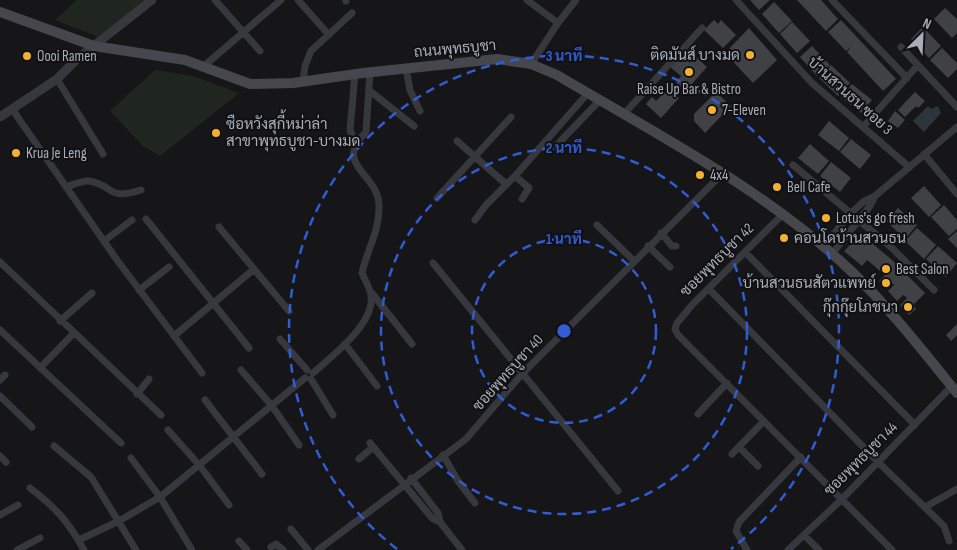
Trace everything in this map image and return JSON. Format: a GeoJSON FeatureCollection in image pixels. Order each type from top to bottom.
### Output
{"type":"FeatureCollection","features":[{"type":"Feature","properties":{"kind":"main road","name":"ถนนพุทธบูชา"},"geometry":{"type":"LineString","coordinates":[[0,12],[94,46],[184,60],[250,84],[266,85],[497,59],[531,64],[558,75],[624,114],[723,173],[783,214],[850,270],[899,323],[954,390]]}},
{"type":"Feature","properties":{"kind":"street"},"geometry":{"type":"LineString","coordinates":[[0,117],[58,79],[94,46],[152,0]]}},
{"type":"Feature","properties":{"kind":"street"},"geometry":{"type":"LineString","coordinates":[[215,0],[260,51]]}},
{"type":"Feature","properties":{"kind":"street"},"geometry":{"type":"LineString","coordinates":[[204,66],[281,0]]}},
{"type":"Feature","properties":{"kind":"street"},"geometry":{"type":"LineString","coordinates":[[298,0],[329,35]]}},
{"type":"Feature","properties":{"kind":"street"},"geometry":{"type":"LineString","coordinates":[[527,0],[558,23]]}},
{"type":"Feature","properties":{"kind":"street"},"geometry":{"type":"LineString","coordinates":[[531,64],[576,0]]}},
{"type":"Feature","properties":{"kind":"street","name":"บ้านสวนธน ซอย 3"},"geometry":{"type":"LineString","coordinates":[[736,0],[812,83],[908,166]]}},
{"type":"Feature","properties":{"kind":"street"},"geometry":{"type":"LineString","coordinates":[[832,0],[907,78]]}},
{"type":"Feature","properties":{"kind":"street"},"geometry":{"type":"LineString","coordinates":[[302,81],[309,55],[352,13]]}},
{"type":"Feature","properties":{"kind":"street"},"geometry":{"type":"LineString","coordinates":[[624,114],[702,28]]}},
{"type":"Feature","properties":{"kind":"street"},"geometry":{"type":"LineString","coordinates":[[900,47],[957,107]]}},
{"type":"Feature","properties":{"kind":"street"},"geometry":{"type":"LineString","coordinates":[[863,127],[918,65]]}},
{"type":"Feature","properties":{"kind":"street"},"geometry":{"type":"LineString","coordinates":[[406,68],[410,90],[420,111]]}},
{"type":"Feature","properties":{"kind":"street"},"geometry":{"type":"LineString","coordinates":[[355,142],[366,132],[370,72]]}},
{"type":"Feature","properties":{"kind":"street"},"geometry":{"type":"LineString","coordinates":[[355,74],[350,130],[355,142],[353,159],[376,189],[379,203],[376,236],[362,273],[370,292],[412,344]]}},
{"type":"Feature","properties":{"kind":"street"},"geometry":{"type":"LineString","coordinates":[[58,79],[103,154]]}},
{"type":"Feature","properties":{"kind":"street"},"geometry":{"type":"LineString","coordinates":[[370,91],[414,126]]}},
{"type":"Feature","properties":{"kind":"street"},"geometry":{"type":"LineString","coordinates":[[475,220],[588,93]]}},
{"type":"Feature","properties":{"kind":"street"},"geometry":{"type":"LineString","coordinates":[[555,147],[600,100]]}},
{"type":"Feature","properties":{"kind":"street"},"geometry":{"type":"LineString","coordinates":[[12,109],[139,290],[202,373]]}},
{"type":"Feature","properties":{"kind":"street"},"geometry":{"type":"LineString","coordinates":[[437,198],[512,117]]}},
{"type":"Feature","properties":{"kind":"street"},"geometry":{"type":"LineString","coordinates":[[832,254],[875,196],[908,166],[957,127]]}},
{"type":"Feature","properties":{"kind":"street"},"geometry":{"type":"LineString","coordinates":[[457,141],[506,184]]}},
{"type":"Feature","properties":{"kind":"street"},"geometry":{"type":"LineString","coordinates":[[924,154],[957,194]]}},
{"type":"Feature","properties":{"kind":"street"},"geometry":{"type":"LineString","coordinates":[[793,166],[859,220],[912,267],[934,290]]}},
{"type":"Feature","properties":{"kind":"street","name":"ซอยพุทธบูชา 40"},"geometry":{"type":"LineString","coordinates":[[318,550],[477,429],[522,374],[633,260],[723,173]]}},
{"type":"Feature","properties":{"kind":"street"},"geometry":{"type":"LineString","coordinates":[[515,176],[529,188],[522,199]]}},
{"type":"Feature","properties":{"kind":"street"},"geometry":{"type":"LineString","coordinates":[[66,187],[91,181],[119,194],[125,195],[141,190]]}},
{"type":"Feature","properties":{"kind":"street"},"geometry":{"type":"LineString","coordinates":[[823,247],[851,213],[863,202],[875,196]]}},
{"type":"Feature","properties":{"kind":"street","name":"ซอยพุทธบูชา 42"},"geometry":{"type":"LineString","coordinates":[[727,383],[678,335],[675,329],[677,323],[783,214]]}},
{"type":"Feature","properties":{"kind":"street"},"geometry":{"type":"LineString","coordinates":[[146,219],[215,303],[249,348]]}},
{"type":"Feature","properties":{"kind":"street"},"geometry":{"type":"LineString","coordinates":[[104,241],[132,220]]}},
{"type":"Feature","properties":{"kind":"street"},"geometry":{"type":"LineString","coordinates":[[597,225],[633,260]]}},
{"type":"Feature","properties":{"kind":"street"},"geometry":{"type":"LineString","coordinates":[[219,227],[289,312]]}},
{"type":"Feature","properties":{"kind":"street"},"geometry":{"type":"LineString","coordinates":[[661,233],[672,246],[676,246]]}},
{"type":"Feature","properties":{"kind":"street"},"geometry":{"type":"LineString","coordinates":[[648,246],[670,267]]}},
{"type":"Feature","properties":{"kind":"street"},"geometry":{"type":"LineString","coordinates":[[745,252],[915,425]]}},
{"type":"Feature","properties":{"kind":"street"},"geometry":{"type":"LineString","coordinates":[[0,262],[73,334],[161,416]]}},
{"type":"Feature","properties":{"kind":"street"},"geometry":{"type":"LineString","coordinates":[[433,263],[618,491]]}},
{"type":"Feature","properties":{"kind":"street"},"geometry":{"type":"LineString","coordinates":[[139,290],[169,267]]}},
{"type":"Feature","properties":{"kind":"street"},"geometry":{"type":"LineString","coordinates":[[174,336],[253,270]]}},
{"type":"Feature","properties":{"kind":"street"},"geometry":{"type":"LineString","coordinates":[[709,289],[878,462],[944,526],[948,540]]}},
{"type":"Feature","properties":{"kind":"street"},"geometry":{"type":"LineString","coordinates":[[79,540],[119,521],[160,497],[309,375],[345,344],[364,322],[371,303],[370,292]]}},
{"type":"Feature","properties":{"kind":"street"},"geometry":{"type":"LineString","coordinates":[[60,321],[92,294]]}},
{"type":"Feature","properties":{"kind":"street"},"geometry":{"type":"LineString","coordinates":[[0,330],[121,443]]}},
{"type":"Feature","properties":{"kind":"street"},"geometry":{"type":"LineString","coordinates":[[40,368],[73,334]]}},
{"type":"Feature","properties":{"kind":"street"},"geometry":{"type":"LineString","coordinates":[[280,339],[309,375],[333,415]]}},
{"type":"Feature","properties":{"kind":"street"},"geometry":{"type":"LineString","coordinates":[[345,344],[377,386]]}},
{"type":"Feature","properties":{"kind":"street"},"geometry":{"type":"LineString","coordinates":[[242,370],[272,406],[298,445]]}},
{"type":"Feature","properties":{"kind":"street"},"geometry":{"type":"LineString","coordinates":[[137,394],[149,379]]}},
{"type":"Feature","properties":{"kind":"street"},"geometry":{"type":"LineString","coordinates":[[698,414],[727,383],[892,550]]}},
{"type":"Feature","properties":{"kind":"street","name":"ซอยพุทธบูชา 44"},"geometry":{"type":"LineString","coordinates":[[788,550],[842,500],[915,425],[954,390]]}},
{"type":"Feature","properties":{"kind":"street"},"geometry":{"type":"LineString","coordinates":[[0,396],[32,428]]}},
{"type":"Feature","properties":{"kind":"street"},"geometry":{"type":"LineString","coordinates":[[204,400],[235,437],[262,474]]}},
{"type":"Feature","properties":{"kind":"street"},"geometry":{"type":"LineString","coordinates":[[732,454],[764,421]]}},
{"type":"Feature","properties":{"kind":"street"},"geometry":{"type":"LineString","coordinates":[[168,430],[200,466],[228,506]]}},
{"type":"Feature","properties":{"kind":"street"},"geometry":{"type":"LineString","coordinates":[[359,459],[372,445],[432,518],[440,522],[462,550]]}},
{"type":"Feature","properties":{"kind":"street"},"geometry":{"type":"LineString","coordinates":[[54,446],[91,477],[136,550]]}},
{"type":"Feature","properties":{"kind":"street"},"geometry":{"type":"LineString","coordinates":[[739,447],[758,466]]}},
{"type":"Feature","properties":{"kind":"street"},"geometry":{"type":"LineString","coordinates":[[443,455],[458,481],[475,504]]}},
{"type":"Feature","properties":{"kind":"street"},"geometry":{"type":"LineString","coordinates":[[747,550],[736,531],[739,522],[801,457]]}},
{"type":"Feature","properties":{"kind":"street"},"geometry":{"type":"LineString","coordinates":[[131,458],[160,497],[192,550]]}},
{"type":"Feature","properties":{"kind":"street"},"geometry":{"type":"LineString","coordinates":[[411,478],[438,513],[440,522]]}},
{"type":"Feature","properties":{"kind":"street"},"geometry":{"type":"LineString","coordinates":[[30,488],[59,511],[84,550]]}},
{"type":"Feature","properties":{"kind":"street"},"geometry":{"type":"LineString","coordinates":[[925,507],[957,489]]}},
{"type":"Feature","properties":{"kind":"street"},"geometry":{"type":"LineString","coordinates":[[0,515],[18,505]]}},
{"type":"Feature","properties":{"kind":"street"},"geometry":{"type":"LineString","coordinates":[[291,529],[308,550]]}},
{"type":"Feature","properties":{"kind":"street"},"geometry":{"type":"LineString","coordinates":[[804,535],[819,550]]}},
{"type":"Feature","properties":{"kind":"street"},"geometry":{"type":"LineString","coordinates":[[17,550],[40,538]]}},
{"type":"Feature","properties":{"kind":"street"},"geometry":{"type":"LineString","coordinates":[[239,541],[247,550]]}},
{"type":"Feature","properties":{"kind":"street"},"geometry":{"type":"LineString","coordinates":[[271,547],[276,544],[283,550]]}},
{"type":"Feature","properties":{"kind":"shaded area"},"geometry":{"type":"Polygon","coordinates":[[[77,0],[147,0],[98,37],[55,20],[77,0]]]}},
{"type":"Feature","properties":{"kind":"shaded area"},"geometry":{"type":"Polygon","coordinates":[[[155,70],[193,76],[239,93],[160,156],[143,146],[110,111],[155,70]]]}},
{"type":"Feature","properties":{"kind":"shaded area"},"geometry":{"type":"Polygon","coordinates":[[[928,106],[931,109],[938,106],[941,113],[924,132],[913,121],[928,106]]]}},
{"type":"Feature","properties":{"kind":"building"},"geometry":{"type":"Polygon","coordinates":[[[750,0],[770,0],[759,10],[750,0]]]}},
{"type":"Feature","properties":{"kind":"building"},"geometry":{"type":"Polygon","coordinates":[[[797,0],[821,0],[838,19],[826,31],[797,0]]]}},
{"type":"Feature","properties":{"kind":"building"},"geometry":{"type":"Polygon","coordinates":[[[774,2],[792,21],[779,33],[762,14],[774,2]]]}},
{"type":"Feature","properties":{"kind":"building"},"geometry":{"type":"Polygon","coordinates":[[[945,8],[957,19],[957,33],[952,38],[934,19],[945,8]]]}},
{"type":"Feature","properties":{"kind":"building"},"geometry":{"type":"Polygon","coordinates":[[[714,20],[718,24],[721,20],[736,35],[723,48],[704,30],[714,20]]]}},
{"type":"Feature","properties":{"kind":"building"},"geometry":{"type":"Polygon","coordinates":[[[841,20],[896,79],[883,91],[847,52],[852,46],[846,51],[828,32],[841,20]]]}},
{"type":"Feature","properties":{"kind":"building"},"geometry":{"type":"Polygon","coordinates":[[[792,22],[810,41],[797,53],[780,34],[792,22]]]}},
{"type":"Feature","properties":{"kind":"building"},"geometry":{"type":"Polygon","coordinates":[[[923,27],[941,46],[929,58],[911,39],[923,27]]]}},
{"type":"Feature","properties":{"kind":"building","name":"ติดมันส์ บางมด"},"geometry":{"type":"Polygon","coordinates":[[[749,28],[777,60],[753,83],[725,53],[749,28]]]}},
{"type":"Feature","properties":{"kind":"building"},"geometry":{"type":"Polygon","coordinates":[[[812,46],[830,65],[817,76],[800,57],[812,46]]]}},
{"type":"Feature","properties":{"kind":"building"},"geometry":{"type":"Polygon","coordinates":[[[942,48],[957,63],[957,69],[948,78],[930,60],[942,48]]]}},
{"type":"Feature","properties":{"kind":"building","name":"Raise Up Bar & Bistro"},"geometry":{"type":"Polygon","coordinates":[[[687,49],[707,67],[682,95],[677,91],[681,87],[676,82],[681,76],[670,67],[687,49]]]}},
{"type":"Feature","properties":{"kind":"building"},"geometry":{"type":"Polygon","coordinates":[[[831,65],[850,83],[838,96],[819,78],[831,65]]]}},
{"type":"Feature","properties":{"kind":"building"},"geometry":{"type":"Polygon","coordinates":[[[852,84],[872,100],[861,113],[841,97],[852,84]]]}},
{"type":"Feature","properties":{"kind":"building"},"geometry":{"type":"Polygon","coordinates":[[[668,89],[679,98],[661,118],[646,104],[652,97],[656,101],[668,89]]]}},
{"type":"Feature","properties":{"kind":"building","name":"7-Eleven"},"geometry":{"type":"Polygon","coordinates":[[[716,92],[731,106],[705,133],[694,121],[694,114],[716,92]]]}},
{"type":"Feature","properties":{"kind":"building"},"geometry":{"type":"Polygon","coordinates":[[[915,92],[925,101],[918,108],[916,106],[905,117],[898,110],[915,92]]]}},
{"type":"Feature","properties":{"kind":"building"},"geometry":{"type":"Polygon","coordinates":[[[895,111],[905,120],[898,128],[888,121],[895,111]]]}},
{"type":"Feature","properties":{"kind":"building"},"geometry":{"type":"Polygon","coordinates":[[[829,121],[849,138],[839,151],[818,135],[829,121]]]}},
{"type":"Feature","properties":{"kind":"building"},"geometry":{"type":"Polygon","coordinates":[[[851,139],[871,155],[860,169],[840,152],[851,139]]]}},
{"type":"Feature","properties":{"kind":"building"},"geometry":{"type":"Polygon","coordinates":[[[810,144],[829,161],[818,174],[798,158],[810,144]]]}},
{"type":"Feature","properties":{"kind":"building"},"geometry":{"type":"Polygon","coordinates":[[[831,162],[851,178],[840,192],[820,176],[831,162]]]}},
{"type":"Feature","properties":{"kind":"building"},"geometry":{"type":"Polygon","coordinates":[[[924,186],[941,205],[929,217],[911,198],[924,186]]]}},
{"type":"Feature","properties":{"kind":"building"},"geometry":{"type":"Polygon","coordinates":[[[944,205],[957,220],[957,229],[949,236],[931,217],[944,205]]]}},
{"type":"Feature","properties":{"kind":"building"},"geometry":{"type":"Polygon","coordinates":[[[898,208],[917,225],[905,239],[886,221],[898,208]]]}},
{"type":"Feature","properties":{"kind":"building"},"geometry":{"type":"Polygon","coordinates":[[[917,228],[936,245],[924,259],[905,241],[917,228]]]}},
{"type":"Feature","properties":{"kind":"building"},"geometry":{"type":"Polygon","coordinates":[[[957,231],[957,248],[948,239],[957,231]]]}},
{"type":"Feature","properties":{"kind":"building"},"geometry":{"type":"Polygon","coordinates":[[[861,234],[891,259],[925,293],[913,305],[916,309],[909,315],[900,305],[907,298],[903,295],[897,301],[888,291],[894,285],[891,282],[885,287],[879,281],[885,275],[867,260],[862,266],[844,251],[861,234]]]}},
{"type":"Feature","properties":{"kind":"building"},"geometry":{"type":"Polygon","coordinates":[[[938,246],[957,263],[946,277],[926,259],[938,246]]]}},
{"type":"Feature","properties":{"kind":"building"},"geometry":{"type":"Polygon","coordinates":[[[957,324],[957,335],[951,341],[946,335],[957,324]]]}},
{"type":"Feature","properties":{"kind":"place","name":"ติดมันส์ บางมด"},"geometry":{"type":"Point","coordinates":[750,55]}},
{"type":"Feature","properties":{"kind":"place","name":"Oooi Ramen"},"geometry":{"type":"Point","coordinates":[27,56]}},
{"type":"Feature","properties":{"kind":"place","name":"Raise Up Bar & Bistro"},"geometry":{"type":"Point","coordinates":[689,72]}},
{"type":"Feature","properties":{"kind":"place","name":"7-Eleven"},"geometry":{"type":"Point","coordinates":[712,110]}},
{"type":"Feature","properties":{"kind":"place","name":"ซือหวังสุกี้หม่าล่า สาขาพุทธบูชา-บางมด"},"geometry":{"type":"Point","coordinates":[216,133]}},
{"type":"Feature","properties":{"kind":"place","name":"Krua Je Leng"},"geometry":{"type":"Point","coordinates":[16,153]}},
{"type":"Feature","properties":{"kind":"place","name":"4x4"},"geometry":{"type":"Point","coordinates":[700,175]}},
{"type":"Feature","properties":{"kind":"place","name":"Bell Cafe"},"geometry":{"type":"Point","coordinates":[777,187]}},
{"type":"Feature","properties":{"kind":"place","name":"Lotus's go fresh"},"geometry":{"type":"Point","coordinates":[826,218]}},
{"type":"Feature","properties":{"kind":"place","name":"คอนโดบ้านสวนธน"},"geometry":{"type":"Point","coordinates":[784,238]}},
{"type":"Feature","properties":{"kind":"place","name":"Best Salon"},"geometry":{"type":"Point","coordinates":[886,269]}},
{"type":"Feature","properties":{"kind":"place","name":"บ้านสวนธนสัตวแพทย์"},"geometry":{"type":"Point","coordinates":[886,283]}},
{"type":"Feature","properties":{"kind":"place","name":"กุ๊กกุ๊ยโภชนา"},"geometry":{"type":"Point","coordinates":[908,307]}}]}
